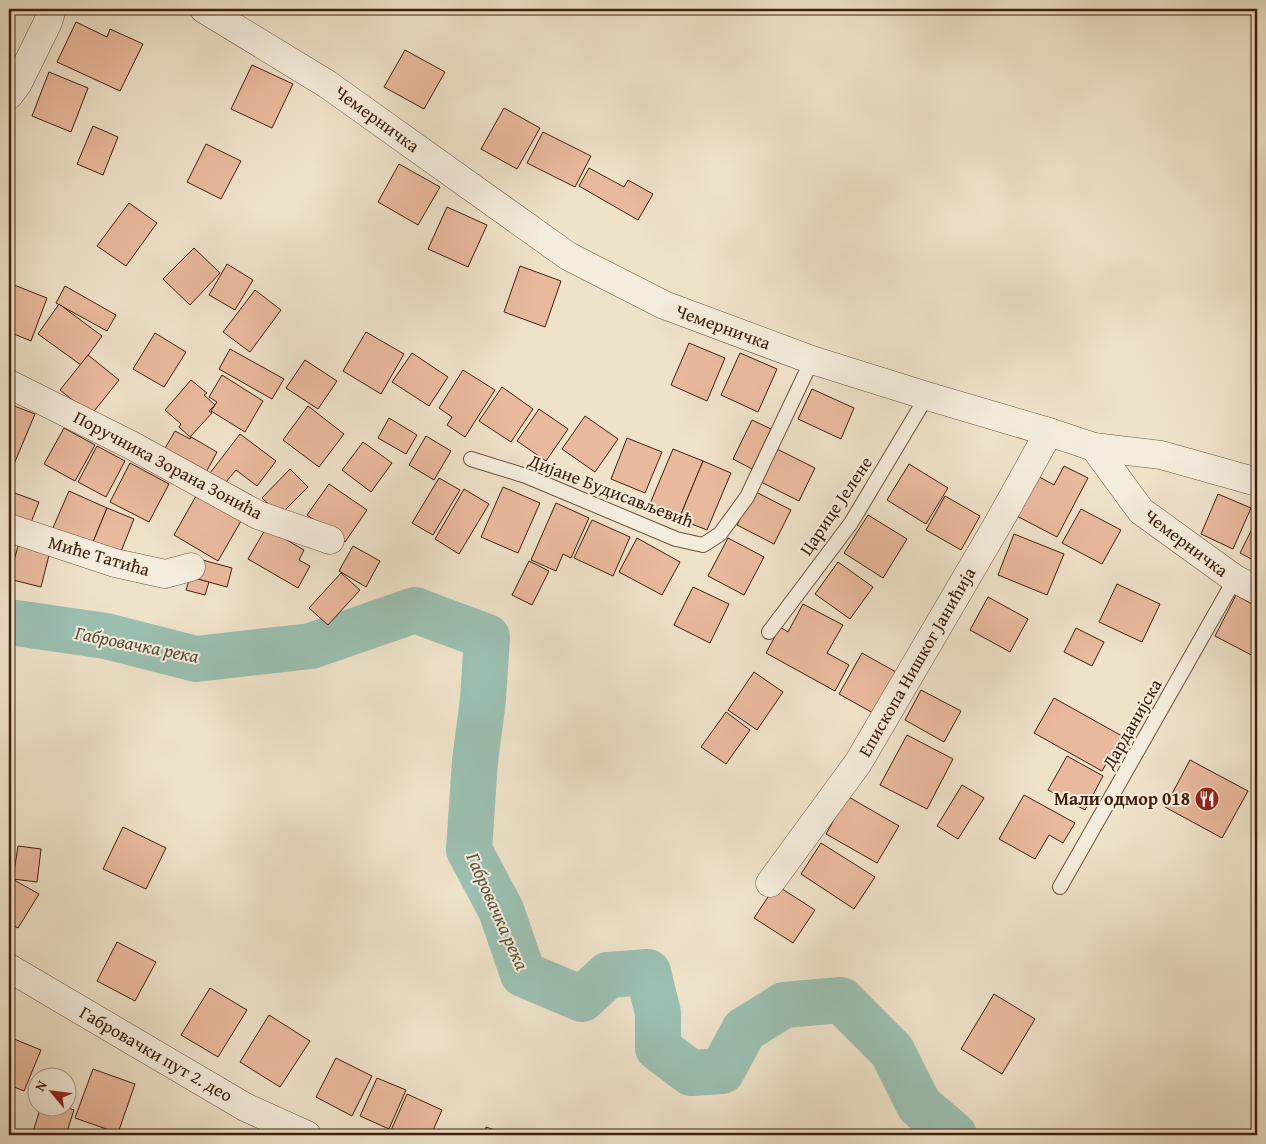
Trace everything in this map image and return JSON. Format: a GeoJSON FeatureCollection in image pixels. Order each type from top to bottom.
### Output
{"type":"FeatureCollection","features":[{"type":"Feature","properties":{"kind":"street"},"geometry":{"type":"LineString","coordinates":[[9,95],[18,83],[48,22],[52,9]]}},
{"type":"Feature","properties":{"kind":"street","name":"Чемерничка"},"geometry":{"type":"LineString","coordinates":[[204,9],[327,84],[568,256],[664,305],[812,360],[1094,447],[1141,511],[1246,584]]}},
{"type":"Feature","properties":{"kind":"street","name":"Поручника Зорана Зонића"},"geometry":{"type":"LineString","coordinates":[[9,384],[131,445],[258,514],[330,540]]}},
{"type":"Feature","properties":{"kind":"street","name":"Епископа Нишког Јанићија"},"geometry":{"type":"LineString","coordinates":[[770,884],[858,763],[1050,432]]}},
{"type":"Feature","properties":{"kind":"street"},"geometry":{"type":"LineString","coordinates":[[1094,447],[1161,455],[1257,482]]}},
{"type":"Feature","properties":{"kind":"street","name":"Миће Татића"},"geometry":{"type":"LineString","coordinates":[[9,528],[116,562],[165,574],[191,567]]}},
{"type":"Feature","properties":{"kind":"street","name":"Габровачки пут 2. део"},"geometry":{"type":"LineString","coordinates":[[9,968],[246,1107],[307,1135]]}},
{"type":"Feature","properties":{"kind":"lane","name":"Дијане Будисављевић"},"geometry":{"type":"LineString","coordinates":[[471,459],[526,476],[676,539],[703,545],[720,534],[747,497],[812,360]]}},
{"type":"Feature","properties":{"kind":"lane","name":"Царице Јелене"},"geometry":{"type":"LineString","coordinates":[[769,632],[851,523],[927,396]]}},
{"type":"Feature","properties":{"kind":"lane","name":"Дарданијска"},"geometry":{"type":"LineString","coordinates":[[1060,887],[1246,584]]}},
{"type":"Feature","properties":{"kind":"building"},"geometry":{"type":"Polygon","coordinates":[[[76,22],[107,37],[110,29],[143,44],[120,91],[57,62],[76,22]]]}},
{"type":"Feature","properties":{"kind":"building"},"geometry":{"type":"Polygon","coordinates":[[[405,50],[445,72],[424,109],[384,87],[405,50]]]}},
{"type":"Feature","properties":{"kind":"building"},"geometry":{"type":"Polygon","coordinates":[[[252,65],[293,84],[272,128],[231,109],[252,65]]]}},
{"type":"Feature","properties":{"kind":"building"},"geometry":{"type":"Polygon","coordinates":[[[49,72],[88,88],[71,132],[32,116],[49,72]]]}},
{"type":"Feature","properties":{"kind":"building"},"geometry":{"type":"Polygon","coordinates":[[[504,108],[540,128],[517,169],[481,149],[504,108]]]}},
{"type":"Feature","properties":{"kind":"building"},"geometry":{"type":"Polygon","coordinates":[[[93,126],[118,137],[103,175],[77,164],[93,126]]]}},
{"type":"Feature","properties":{"kind":"building"},"geometry":{"type":"Polygon","coordinates":[[[543,132],[591,156],[575,187],[527,163],[543,132]]]}},
{"type":"Feature","properties":{"kind":"building"},"geometry":{"type":"Polygon","coordinates":[[[206,144],[241,161],[221,199],[187,182],[206,144]]]}},
{"type":"Feature","properties":{"kind":"building"},"geometry":{"type":"Polygon","coordinates":[[[399,164],[440,187],[418,225],[378,202],[399,164]]]}},
{"type":"Feature","properties":{"kind":"building"},"geometry":{"type":"Polygon","coordinates":[[[589,168],[624,187],[628,180],[653,194],[638,220],[579,186],[589,168]]]}},
{"type":"Feature","properties":{"kind":"building"},"geometry":{"type":"Polygon","coordinates":[[[129,203],[157,223],[126,266],[97,246],[129,203]]]}},
{"type":"Feature","properties":{"kind":"building"},"geometry":{"type":"Polygon","coordinates":[[[447,207],[487,225],[468,267],[428,249],[447,207]]]}},
{"type":"Feature","properties":{"kind":"building"},"geometry":{"type":"Polygon","coordinates":[[[194,248],[220,273],[190,305],[163,279],[194,248]]]}},
{"type":"Feature","properties":{"kind":"building"},"geometry":{"type":"Polygon","coordinates":[[[227,264],[253,280],[235,310],[209,295],[227,264]]]}},
{"type":"Feature","properties":{"kind":"building"},"geometry":{"type":"Polygon","coordinates":[[[520,266],[561,281],[545,327],[504,312],[520,266]]]}},
{"type":"Feature","properties":{"kind":"building"},"geometry":{"type":"Polygon","coordinates":[[[9,283],[47,298],[31,341],[9,332],[9,283]]]}},
{"type":"Feature","properties":{"kind":"building"},"geometry":{"type":"Polygon","coordinates":[[[65,286],[116,315],[107,331],[56,303],[65,286]]]}},
{"type":"Feature","properties":{"kind":"building"},"geometry":{"type":"Polygon","coordinates":[[[255,290],[281,310],[250,352],[223,332],[255,290]]]}},
{"type":"Feature","properties":{"kind":"building"},"geometry":{"type":"Polygon","coordinates":[[[59,304],[102,336],[81,365],[38,334],[59,304]]]}},
{"type":"Feature","properties":{"kind":"building"},"geometry":{"type":"Polygon","coordinates":[[[366,332],[404,354],[381,394],[343,371],[366,332]]]}},
{"type":"Feature","properties":{"kind":"building"},"geometry":{"type":"Polygon","coordinates":[[[155,333],[186,352],[164,387],[133,369],[155,333]]]}},
{"type":"Feature","properties":{"kind":"building"},"geometry":{"type":"Polygon","coordinates":[[[689,343],[725,358],[707,401],[671,385],[689,343]]]}},
{"type":"Feature","properties":{"kind":"building"},"geometry":{"type":"Polygon","coordinates":[[[230,349],[284,379],[272,399],[219,369],[230,349]]]}},
{"type":"Feature","properties":{"kind":"building"},"geometry":{"type":"Polygon","coordinates":[[[412,353],[448,377],[429,406],[392,382],[412,353]]]}},
{"type":"Feature","properties":{"kind":"building"},"geometry":{"type":"Polygon","coordinates":[[[740,353],[777,369],[758,412],[721,395],[740,353]]]}},
{"type":"Feature","properties":{"kind":"building"},"geometry":{"type":"Polygon","coordinates":[[[88,355],[119,380],[91,415],[60,390],[88,355]]]}},
{"type":"Feature","properties":{"kind":"building"},"geometry":{"type":"Polygon","coordinates":[[[305,360],[337,381],[318,409],[286,388],[305,360]]]}},
{"type":"Feature","properties":{"kind":"building"},"geometry":{"type":"Polygon","coordinates":[[[463,370],[495,390],[465,437],[447,425],[452,417],[439,408],[463,370]]]}},
{"type":"Feature","properties":{"kind":"building"},"geometry":{"type":"Polygon","coordinates":[[[222,375],[263,401],[245,432],[211,411],[217,402],[209,397],[222,375]]]}},
{"type":"Feature","properties":{"kind":"building"},"geometry":{"type":"Polygon","coordinates":[[[191,380],[207,393],[204,395],[215,405],[209,411],[212,413],[190,437],[179,427],[181,424],[165,410],[191,380]]]}},
{"type":"Feature","properties":{"kind":"building"},"geometry":{"type":"Polygon","coordinates":[[[502,387],[533,409],[511,442],[479,421],[502,387]]]}},
{"type":"Feature","properties":{"kind":"building"},"geometry":{"type":"Polygon","coordinates":[[[812,389],[854,408],[841,439],[798,419],[812,389]]]}},
{"type":"Feature","properties":{"kind":"building"},"geometry":{"type":"Polygon","coordinates":[[[9,404],[35,414],[9,476],[9,404]]]}},
{"type":"Feature","properties":{"kind":"building"},"geometry":{"type":"Polygon","coordinates":[[[308,406],[344,434],[319,467],[283,440],[308,406]]]}},
{"type":"Feature","properties":{"kind":"building"},"geometry":{"type":"Polygon","coordinates":[[[539,409],[568,429],[546,461],[517,441],[539,409]]]}},
{"type":"Feature","properties":{"kind":"building"},"geometry":{"type":"Polygon","coordinates":[[[585,416],[618,439],[595,472],[562,449],[585,416]]]}},
{"type":"Feature","properties":{"kind":"building"},"geometry":{"type":"Polygon","coordinates":[[[389,418],[417,435],[406,454],[378,438],[389,418]]]}},
{"type":"Feature","properties":{"kind":"building"},"geometry":{"type":"Polygon","coordinates":[[[752,420],[771,429],[752,469],[733,459],[752,420]]]}},
{"type":"Feature","properties":{"kind":"building"},"geometry":{"type":"Polygon","coordinates":[[[64,428],[95,445],[75,481],[44,464],[64,428]]]}},
{"type":"Feature","properties":{"kind":"building"},"geometry":{"type":"Polygon","coordinates":[[[175,431],[190,439],[191,437],[217,452],[202,480],[160,457],[175,431]]]}},
{"type":"Feature","properties":{"kind":"building"},"geometry":{"type":"Polygon","coordinates":[[[240,434],[276,461],[257,486],[236,470],[221,488],[207,477],[240,434]]]}},
{"type":"Feature","properties":{"kind":"building"},"geometry":{"type":"Polygon","coordinates":[[[426,436],[451,451],[434,480],[409,465],[426,436]]]}},
{"type":"Feature","properties":{"kind":"building"},"geometry":{"type":"Polygon","coordinates":[[[627,438],[662,452],[645,493],[611,479],[627,438]]]}},
{"type":"Feature","properties":{"kind":"building"},"geometry":{"type":"Polygon","coordinates":[[[363,442],[392,463],[371,492],[342,470],[363,442]]]}},
{"type":"Feature","properties":{"kind":"building"},"geometry":{"type":"Polygon","coordinates":[[[97,446],[125,461],[106,497],[78,482],[97,446]]]}},
{"type":"Feature","properties":{"kind":"building"},"geometry":{"type":"Polygon","coordinates":[[[775,448],[815,468],[799,501],[759,481],[775,448]]]}},
{"type":"Feature","properties":{"kind":"building"},"geometry":{"type":"Polygon","coordinates":[[[673,449],[703,461],[679,519],[649,506],[673,449]]]}},
{"type":"Feature","properties":{"kind":"building"},"geometry":{"type":"Polygon","coordinates":[[[703,461],[731,473],[707,530],[679,519],[703,461]]]}},
{"type":"Feature","properties":{"kind":"building"},"geometry":{"type":"Polygon","coordinates":[[[130,463],[169,484],[149,522],[110,502],[130,463]]]}},
{"type":"Feature","properties":{"kind":"building"},"geometry":{"type":"Polygon","coordinates":[[[909,464],[948,488],[926,524],[887,500],[909,464]]]}},
{"type":"Feature","properties":{"kind":"building"},"geometry":{"type":"Polygon","coordinates":[[[1064,466],[1088,478],[1057,537],[1011,513],[1032,473],[1054,485],[1064,466]]]}},
{"type":"Feature","properties":{"kind":"building"},"geometry":{"type":"Polygon","coordinates":[[[290,469],[308,487],[280,515],[262,498],[290,469]]]}},
{"type":"Feature","properties":{"kind":"building"},"geometry":{"type":"Polygon","coordinates":[[[439,478],[460,490],[433,535],[412,523],[439,478]]]}},
{"type":"Feature","properties":{"kind":"building"},"geometry":{"type":"Polygon","coordinates":[[[329,484],[367,510],[345,542],[307,515],[329,484]]]}},
{"type":"Feature","properties":{"kind":"building"},"geometry":{"type":"Polygon","coordinates":[[[503,487],[540,503],[518,553],[481,537],[503,487]]]}},
{"type":"Feature","properties":{"kind":"building"},"geometry":{"type":"Polygon","coordinates":[[[464,489],[489,504],[459,554],[435,539],[464,489]]]}},
{"type":"Feature","properties":{"kind":"building"},"geometry":{"type":"Polygon","coordinates":[[[69,491],[107,508],[91,547],[52,530],[69,491]]]}},
{"type":"Feature","properties":{"kind":"building"},"geometry":{"type":"Polygon","coordinates":[[[754,491],[791,510],[774,544],[737,525],[754,491]]]}},
{"type":"Feature","properties":{"kind":"building"},"geometry":{"type":"Polygon","coordinates":[[[12,492],[39,502],[30,525],[9,516],[9,501],[12,492]]]}},
{"type":"Feature","properties":{"kind":"building"},"geometry":{"type":"Polygon","coordinates":[[[1218,494],[1251,508],[1233,549],[1201,534],[1218,494]]]}},
{"type":"Feature","properties":{"kind":"building"},"geometry":{"type":"Polygon","coordinates":[[[196,496],[241,521],[218,561],[174,535],[196,496]]]}},
{"type":"Feature","properties":{"kind":"building"},"geometry":{"type":"Polygon","coordinates":[[[945,496],[980,516],[961,550],[926,530],[945,496]]]}},
{"type":"Feature","properties":{"kind":"building"},"geometry":{"type":"Polygon","coordinates":[[[556,503],[589,518],[571,558],[563,554],[556,571],[531,560],[556,503]]]}},
{"type":"Feature","properties":{"kind":"building"},"geometry":{"type":"Polygon","coordinates":[[[107,508],[134,519],[118,559],[91,547],[107,508]]]}},
{"type":"Feature","properties":{"kind":"building"},"geometry":{"type":"Polygon","coordinates":[[[1081,509],[1121,530],[1102,564],[1062,543],[1081,509]]]}},
{"type":"Feature","properties":{"kind":"building"},"geometry":{"type":"Polygon","coordinates":[[[868,515],[907,539],[883,578],[844,553],[868,515]]]}},
{"type":"Feature","properties":{"kind":"building"},"geometry":{"type":"Polygon","coordinates":[[[1257,519],[1257,562],[1240,553],[1257,519]]]}},
{"type":"Feature","properties":{"kind":"building"},"geometry":{"type":"Polygon","coordinates":[[[592,520],[630,537],[613,576],[574,558],[592,520]]]}},
{"type":"Feature","properties":{"kind":"building"},"geometry":{"type":"Polygon","coordinates":[[[266,528],[304,550],[299,560],[310,566],[298,588],[248,559],[266,528]]]}},
{"type":"Feature","properties":{"kind":"building"},"geometry":{"type":"Polygon","coordinates":[[[1014,534],[1064,554],[1047,595],[998,575],[1014,534]]]}},
{"type":"Feature","properties":{"kind":"building"},"geometry":{"type":"Polygon","coordinates":[[[9,535],[17,537],[9,569],[9,535]]]}},
{"type":"Feature","properties":{"kind":"building"},"geometry":{"type":"Polygon","coordinates":[[[637,538],[680,562],[662,595],[619,572],[637,538]]]}},
{"type":"Feature","properties":{"kind":"building"},"geometry":{"type":"Polygon","coordinates":[[[728,538],[764,557],[744,595],[708,576],[728,538]]]}},
{"type":"Feature","properties":{"kind":"building"},"geometry":{"type":"Polygon","coordinates":[[[20,539],[51,547],[41,587],[9,579],[20,539]]]}},
{"type":"Feature","properties":{"kind":"building"},"geometry":{"type":"Polygon","coordinates":[[[353,546],[380,561],[366,587],[339,571],[353,546]]]}},
{"type":"Feature","properties":{"kind":"building"},"geometry":{"type":"Polygon","coordinates":[[[195,558],[232,568],[227,587],[190,577],[195,558]]]}},
{"type":"Feature","properties":{"kind":"building"},"geometry":{"type":"Polygon","coordinates":[[[529,561],[549,571],[532,605],[512,595],[529,561]]]}},
{"type":"Feature","properties":{"kind":"building"},"geometry":{"type":"Polygon","coordinates":[[[838,562],[873,587],[850,619],[815,594],[838,562]]]}},
{"type":"Feature","properties":{"kind":"building"},"geometry":{"type":"Polygon","coordinates":[[[341,573],[360,590],[328,625],[309,608],[341,573]]]}},
{"type":"Feature","properties":{"kind":"building"},"geometry":{"type":"Polygon","coordinates":[[[190,577],[209,582],[205,595],[186,590],[190,577]]]}},
{"type":"Feature","properties":{"kind":"building"},"geometry":{"type":"Polygon","coordinates":[[[1117,584],[1160,604],[1142,642],[1099,622],[1117,584]]]}},
{"type":"Feature","properties":{"kind":"building"},"geometry":{"type":"Polygon","coordinates":[[[693,587],[729,604],[710,643],[674,625],[693,587]]]}},
{"type":"Feature","properties":{"kind":"building"},"geometry":{"type":"Polygon","coordinates":[[[1236,595],[1257,607],[1257,658],[1215,636],[1236,595]]]}},
{"type":"Feature","properties":{"kind":"building"},"geometry":{"type":"Polygon","coordinates":[[[988,597],[1028,619],[1010,652],[970,630],[988,597]]]}},
{"type":"Feature","properties":{"kind":"building"},"geometry":{"type":"Polygon","coordinates":[[[803,604],[843,625],[827,653],[849,665],[835,691],[766,653],[780,627],[788,632],[803,604]]]}},
{"type":"Feature","properties":{"kind":"building"},"geometry":{"type":"Polygon","coordinates":[[[1076,628],[1104,642],[1092,666],[1064,652],[1076,628]]]}},
{"type":"Feature","properties":{"kind":"building"},"geometry":{"type":"Polygon","coordinates":[[[862,653],[896,672],[873,713],[839,694],[862,653]]]}},
{"type":"Feature","properties":{"kind":"building"},"geometry":{"type":"Polygon","coordinates":[[[754,672],[783,692],[757,730],[728,710],[754,672]]]}},
{"type":"Feature","properties":{"kind":"building"},"geometry":{"type":"Polygon","coordinates":[[[921,690],[961,711],[944,742],[905,720],[921,690]]]}},
{"type":"Feature","properties":{"kind":"building"},"geometry":{"type":"Polygon","coordinates":[[[1054,698],[1122,736],[1102,771],[1034,733],[1054,698]]]}},
{"type":"Feature","properties":{"kind":"building"},"geometry":{"type":"Polygon","coordinates":[[[726,712],[750,730],[726,764],[701,747],[726,712]]]}},
{"type":"Feature","properties":{"kind":"building"},"geometry":{"type":"Polygon","coordinates":[[[907,735],[953,759],[927,809],[880,785],[907,735]]]}},
{"type":"Feature","properties":{"kind":"building"},"geometry":{"type":"Polygon","coordinates":[[[1067,756],[1103,776],[1085,810],[1048,790],[1067,756]]]}},
{"type":"Feature","properties":{"kind":"building","name":"Мали одмор 018"},"geometry":{"type":"Polygon","coordinates":[[[1190,760],[1248,791],[1222,838],[1165,807],[1190,760]]]}},
{"type":"Feature","properties":{"kind":"building"},"geometry":{"type":"Polygon","coordinates":[[[962,785],[984,798],[958,839],[937,826],[962,785]]]}},
{"type":"Feature","properties":{"kind":"building"},"geometry":{"type":"Polygon","coordinates":[[[1024,795],[1075,823],[1063,843],[1049,835],[1035,859],[999,839],[1024,795]]]}},
{"type":"Feature","properties":{"kind":"building"},"geometry":{"type":"Polygon","coordinates":[[[847,796],[899,826],[877,863],[826,834],[847,796]]]}},
{"type":"Feature","properties":{"kind":"building"},"geometry":{"type":"Polygon","coordinates":[[[123,827],[166,848],[146,889],[103,869],[123,827]]]}},
{"type":"Feature","properties":{"kind":"building"},"geometry":{"type":"Polygon","coordinates":[[[821,843],[875,877],[854,909],[801,874],[821,843]]]}},
{"type":"Feature","properties":{"kind":"building"},"geometry":{"type":"Polygon","coordinates":[[[18,846],[41,849],[37,882],[13,879],[18,846]]]}},
{"type":"Feature","properties":{"kind":"building"},"geometry":{"type":"Polygon","coordinates":[[[14,880],[39,894],[18,928],[9,923],[9,890],[14,880]]]}},
{"type":"Feature","properties":{"kind":"building"},"geometry":{"type":"Polygon","coordinates":[[[776,885],[815,910],[793,943],[754,918],[776,885]]]}},
{"type":"Feature","properties":{"kind":"building"},"geometry":{"type":"Polygon","coordinates":[[[117,942],[156,962],[135,1001],[97,981],[117,942]]]}},
{"type":"Feature","properties":{"kind":"building"},"geometry":{"type":"Polygon","coordinates":[[[210,988],[247,1010],[218,1057],[181,1035],[210,988]]]}},
{"type":"Feature","properties":{"kind":"building"},"geometry":{"type":"Polygon","coordinates":[[[994,994],[1035,1019],[1002,1074],[961,1049],[994,994]]]}},
{"type":"Feature","properties":{"kind":"building"},"geometry":{"type":"Polygon","coordinates":[[[269,1015],[310,1041],[280,1087],[240,1062],[269,1015]]]}},
{"type":"Feature","properties":{"kind":"building"},"geometry":{"type":"Polygon","coordinates":[[[9,1037],[41,1050],[34,1066],[28,1066],[28,1081],[24,1091],[9,1085],[9,1037]]]}},
{"type":"Feature","properties":{"kind":"building"},"geometry":{"type":"Polygon","coordinates":[[[336,1058],[372,1076],[352,1116],[316,1097],[336,1058]]]}},
{"type":"Feature","properties":{"kind":"building"},"geometry":{"type":"Polygon","coordinates":[[[93,1069],[135,1084],[118,1133],[75,1118],[78,1116],[78,1110],[93,1069]]]}},
{"type":"Feature","properties":{"kind":"building"},"geometry":{"type":"Polygon","coordinates":[[[377,1078],[406,1090],[389,1129],[360,1116],[377,1078]]]}},
{"type":"Feature","properties":{"kind":"building"},"geometry":{"type":"Polygon","coordinates":[[[407,1094],[442,1110],[431,1135],[389,1135],[407,1094]]]}},
{"type":"Feature","properties":{"kind":"building"},"geometry":{"type":"Polygon","coordinates":[[[38,1116],[72,1116],[66,1135],[32,1135],[38,1116]]]}},
{"type":"Feature","properties":{"kind":"building"},"geometry":{"type":"Polygon","coordinates":[[[486,1127],[509,1135],[484,1135],[486,1127]]]}},
{"type":"Feature","properties":{"kind":"waterway","name":"Габровачка река"},"geometry":{"type":"LineString","coordinates":[[9,622],[106,636],[196,659],[311,646],[415,610],[487,637],[483,700],[475,761],[469,850],[501,910],[523,974],[582,999],[608,975],[648,972],[658,1013],[658,1048],[691,1073],[722,1071],[744,1030],[784,1005],[841,1000],[892,1051],[919,1105],[954,1135]]}},
{"type":"Feature","properties":{"kind":"place","name":"Мали одмор 018"},"geometry":{"type":"Point","coordinates":[1207,799]}}]}
